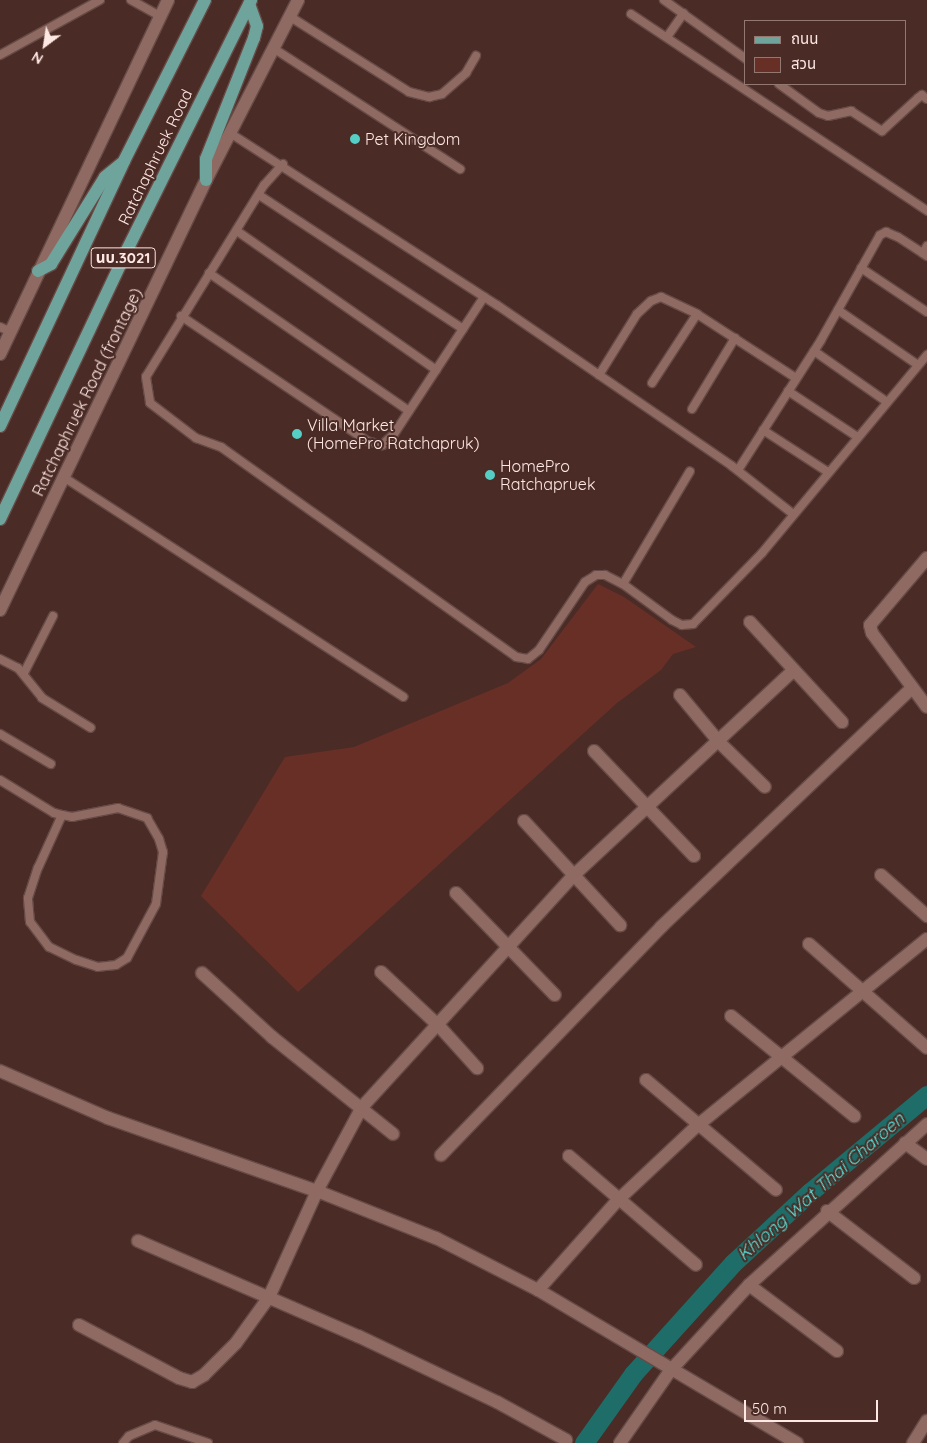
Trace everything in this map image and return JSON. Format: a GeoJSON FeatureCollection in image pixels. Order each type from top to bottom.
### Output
{"type":"FeatureCollection","features":[{"type":"Feature","properties":{"kind":"main road","name":"Ratchaphruek Road"},"geometry":{"type":"LineString","coordinates":[[0,426],[124,161],[204,0]]}},
{"type":"Feature","properties":{"kind":"main road","name":"Ratchaphruek Road"},"geometry":{"type":"LineString","coordinates":[[0,518],[122,259],[250,2]]}},
{"type":"Feature","properties":{"kind":"main road"},"geometry":{"type":"LineString","coordinates":[[206,180],[206,159],[257,26],[250,2]]}},
{"type":"Feature","properties":{"kind":"main road"},"geometry":{"type":"LineString","coordinates":[[38,271],[51,264],[105,177],[124,161]]}},
{"type":"Feature","properties":{"kind":"street"},"geometry":{"type":"LineString","coordinates":[[0,354],[5,330],[38,271],[168,0]]}},
{"type":"Feature","properties":{"kind":"street","name":"Ratchaphruek Road (frontage)"},"geometry":{"type":"LineString","coordinates":[[0,610],[65,478],[206,180],[298,0]]}},
{"type":"Feature","properties":{"kind":"street"},"geometry":{"type":"LineString","coordinates":[[927,558],[870,625],[872,633],[927,707]]}},
{"type":"Feature","properties":{"kind":"street"},"geometry":{"type":"LineString","coordinates":[[750,622],[793,671],[842,722]]}},
{"type":"Feature","properties":{"kind":"street"},"geometry":{"type":"LineString","coordinates":[[79,1324],[192,1382],[204,1375],[236,1343],[269,1297],[317,1190],[362,1107],[439,1026],[508,946],[574,875],[645,807],[719,742],[793,671]]}},
{"type":"Feature","properties":{"kind":"street"},"geometry":{"type":"LineString","coordinates":[[441,1154],[661,927],[912,689]]}},
{"type":"Feature","properties":{"kind":"street"},"geometry":{"type":"LineString","coordinates":[[680,695],[719,742],[765,787]]}},
{"type":"Feature","properties":{"kind":"street"},"geometry":{"type":"LineString","coordinates":[[594,750],[645,807],[694,856]]}},
{"type":"Feature","properties":{"kind":"street"},"geometry":{"type":"LineString","coordinates":[[524,821],[620,925]]}},
{"type":"Feature","properties":{"kind":"street"},"geometry":{"type":"LineString","coordinates":[[881,875],[927,916]]}},
{"type":"Feature","properties":{"kind":"street"},"geometry":{"type":"LineString","coordinates":[[456,893],[555,995]]}},
{"type":"Feature","properties":{"kind":"street"},"geometry":{"type":"LineString","coordinates":[[538,1290],[618,1200],[698,1125],[865,992],[927,939]]}},
{"type":"Feature","properties":{"kind":"street"},"geometry":{"type":"LineString","coordinates":[[810,944],[927,1048]]}},
{"type":"Feature","properties":{"kind":"street"},"geometry":{"type":"LineString","coordinates":[[381,972],[439,1026],[477,1068]]}},
{"type":"Feature","properties":{"kind":"street"},"geometry":{"type":"LineString","coordinates":[[202,973],[272,1037],[362,1107],[393,1134]]}},
{"type":"Feature","properties":{"kind":"street"},"geometry":{"type":"LineString","coordinates":[[730,1016],[854,1116]]}},
{"type":"Feature","properties":{"kind":"street"},"geometry":{"type":"LineString","coordinates":[[0,1071],[108,1118],[317,1190],[436,1238],[538,1290],[634,1350],[796,1443]]}},
{"type":"Feature","properties":{"kind":"street"},"geometry":{"type":"LineString","coordinates":[[646,1080],[776,1190]]}},
{"type":"Feature","properties":{"kind":"street"},"geometry":{"type":"LineString","coordinates":[[620,1443],[665,1368],[827,1211],[927,1124]]}},
{"type":"Feature","properties":{"kind":"street"},"geometry":{"type":"LineString","coordinates":[[905,1143],[927,1159]]}},
{"type":"Feature","properties":{"kind":"street"},"geometry":{"type":"LineString","coordinates":[[569,1156],[696,1265]]}},
{"type":"Feature","properties":{"kind":"street"},"geometry":{"type":"LineString","coordinates":[[827,1211],[914,1278]]}},
{"type":"Feature","properties":{"kind":"street"},"geometry":{"type":"LineString","coordinates":[[138,1241],[269,1297],[480,1394],[566,1440]]}},
{"type":"Feature","properties":{"kind":"street"},"geometry":{"type":"LineString","coordinates":[[749,1285],[837,1351]]}},
{"type":"Feature","properties":{"kind":"street"},"geometry":{"type":"LineString","coordinates":[[913,1443],[927,1421]]}},
{"type":"Feature","properties":{"kind":"lane"},"geometry":{"type":"LineString","coordinates":[[0,55],[100,0]]}},
{"type":"Feature","properties":{"kind":"lane"},"geometry":{"type":"LineString","coordinates":[[131,0],[160,16]]}},
{"type":"Feature","properties":{"kind":"lane"},"geometry":{"type":"LineString","coordinates":[[664,0],[744,58]]}},
{"type":"Feature","properties":{"kind":"lane"},"geometry":{"type":"LineString","coordinates":[[631,14],[927,211]]}},
{"type":"Feature","properties":{"kind":"lane"},"geometry":{"type":"LineString","coordinates":[[667,37],[684,14]]}},
{"type":"Feature","properties":{"kind":"lane"},"geometry":{"type":"LineString","coordinates":[[290,16],[409,92],[429,97],[442,94],[466,73],[476,56]]}},
{"type":"Feature","properties":{"kind":"lane"},"geometry":{"type":"LineString","coordinates":[[273,48],[460,169]]}},
{"type":"Feature","properties":{"kind":"lane"},"geometry":{"type":"LineString","coordinates":[[781,85],[819,113],[828,116],[851,111],[882,131],[922,95],[927,99]]}},
{"type":"Feature","properties":{"kind":"lane"},"geometry":{"type":"LineString","coordinates":[[230,133],[284,164],[484,297],[738,470],[793,514]]}},
{"type":"Feature","properties":{"kind":"lane"},"geometry":{"type":"LineString","coordinates":[[284,164],[259,194],[181,316],[146,377],[150,403],[196,438],[221,447],[516,656],[528,658],[539,650],[590,578],[604,575],[623,584],[672,620],[682,625],[693,624],[762,553],[856,436],[927,355]]}},
{"type":"Feature","properties":{"kind":"lane"},"geometry":{"type":"LineString","coordinates":[[259,194],[463,329]]}},
{"type":"Feature","properties":{"kind":"lane"},"geometry":{"type":"LineString","coordinates":[[237,231],[436,370]]}},
{"type":"Feature","properties":{"kind":"lane"},"geometry":{"type":"LineString","coordinates":[[738,470],[814,352],[860,268],[883,233],[898,236],[926,252]]}},
{"type":"Feature","properties":{"kind":"lane"},"geometry":{"type":"LineString","coordinates":[[860,268],[927,312]]}},
{"type":"Feature","properties":{"kind":"lane"},"geometry":{"type":"LineString","coordinates":[[209,273],[409,411]]}},
{"type":"Feature","properties":{"kind":"lane"},"geometry":{"type":"LineString","coordinates":[[181,316],[367,441],[382,444],[409,411],[484,297]]}},
{"type":"Feature","properties":{"kind":"lane"},"geometry":{"type":"LineString","coordinates":[[599,375],[637,314],[651,301],[661,297],[697,314],[796,378]]}},
{"type":"Feature","properties":{"kind":"lane"},"geometry":{"type":"LineString","coordinates":[[838,310],[918,365]]}},
{"type":"Feature","properties":{"kind":"lane"},"geometry":{"type":"LineString","coordinates":[[652,383],[697,314]]}},
{"type":"Feature","properties":{"kind":"lane"},"geometry":{"type":"LineString","coordinates":[[692,410],[735,338]]}},
{"type":"Feature","properties":{"kind":"lane"},"geometry":{"type":"LineString","coordinates":[[814,352],[887,402]]}},
{"type":"Feature","properties":{"kind":"lane"},"geometry":{"type":"LineString","coordinates":[[788,391],[856,436]]}},
{"type":"Feature","properties":{"kind":"lane"},"geometry":{"type":"LineString","coordinates":[[763,430],[828,472]]}},
{"type":"Feature","properties":{"kind":"lane"},"geometry":{"type":"LineString","coordinates":[[623,584],[690,471]]}},
{"type":"Feature","properties":{"kind":"lane"},"geometry":{"type":"LineString","coordinates":[[65,478],[403,697]]}},
{"type":"Feature","properties":{"kind":"lane"},"geometry":{"type":"LineString","coordinates":[[24,673],[53,616]]}},
{"type":"Feature","properties":{"kind":"lane"},"geometry":{"type":"LineString","coordinates":[[0,660],[24,673],[42,698],[91,728]]}},
{"type":"Feature","properties":{"kind":"lane"},"geometry":{"type":"LineString","coordinates":[[0,734],[51,764]]}},
{"type":"Feature","properties":{"kind":"lane"},"geometry":{"type":"LineString","coordinates":[[0,780],[62,814],[72,817],[118,808],[147,818],[159,839],[162,861],[156,904],[127,958],[116,965],[98,967],[76,960],[49,946],[30,922],[28,898],[38,868],[62,814]]}},
{"type":"Feature","properties":{"kind":"lane"},"geometry":{"type":"LineString","coordinates":[[123,1443],[129,1436],[155,1424],[208,1443]]}},
{"type":"Feature","properties":{"kind":"green space"},"geometry":{"type":"Polygon","coordinates":[[[598,584],[624,597],[696,647],[673,654],[661,670],[617,703],[298,992],[201,896],[285,757],[354,747],[508,683],[541,659],[598,584]]]}},
{"type":"Feature","properties":{"kind":"waterway","name":"Khlong Wat Thai Charoen"},"geometry":{"type":"LineString","coordinates":[[584,1443],[633,1374],[733,1263],[810,1192],[927,1095]]}},
{"type":"Feature","properties":{"kind":"place","name":"Pet Kingdom"},"geometry":{"type":"Point","coordinates":[355,139]}},
{"type":"Feature","properties":{"kind":"place","name":"Villa Market (HomePro Ratchapruk)"},"geometry":{"type":"Point","coordinates":[297,434]}},
{"type":"Feature","properties":{"kind":"place","name":"HomePro Ratchapruek"},"geometry":{"type":"Point","coordinates":[490,475]}}]}
